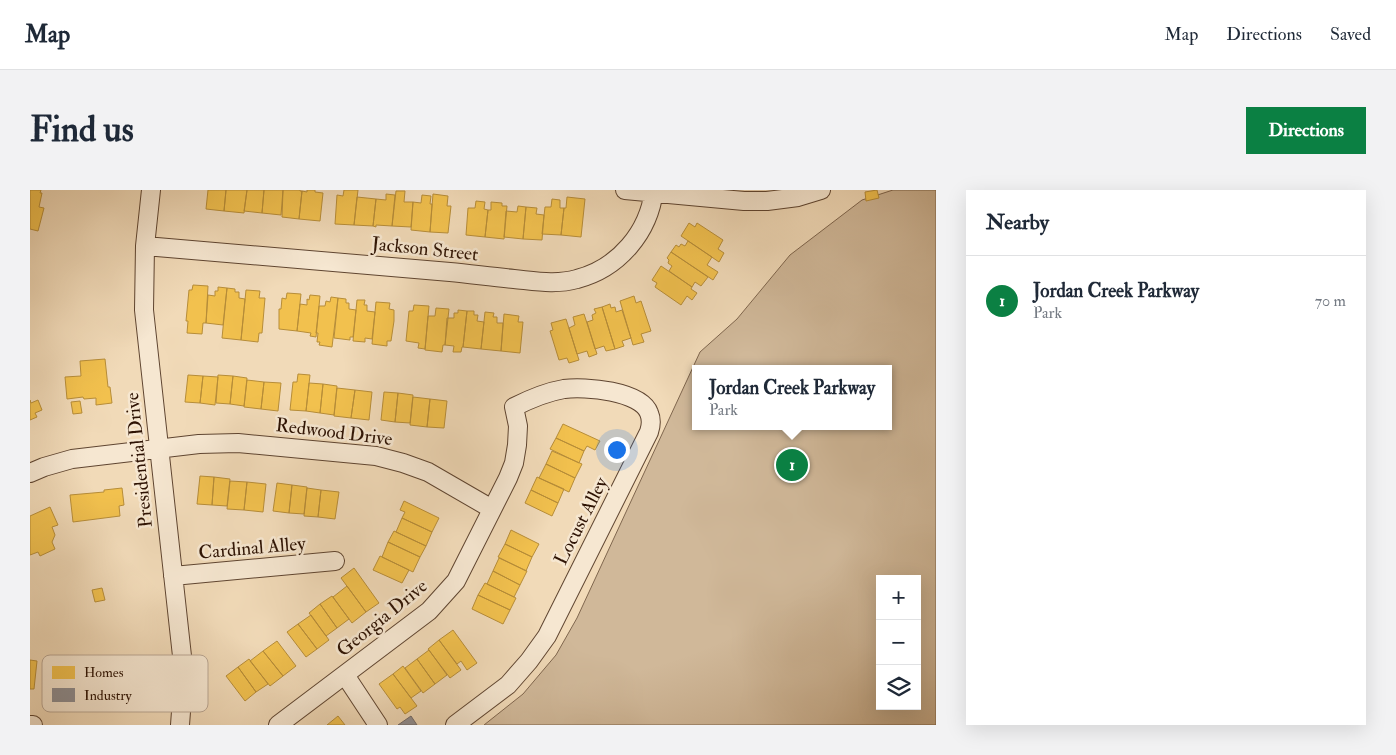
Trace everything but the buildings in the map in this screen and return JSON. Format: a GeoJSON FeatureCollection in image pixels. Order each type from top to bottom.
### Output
{"type":"FeatureCollection","features":[{"type":"Feature","properties":{"kind":"street","name":"Presidential Drive"},"geometry":{"type":"LineString","coordinates":[[151,190],[145,246],[144,310],[182,655]]}},
{"type":"Feature","properties":{"kind":"street"},"geometry":{"type":"LineString","coordinates":[[625,190],[654,191],[744,201],[767,201],[798,197],[821,190]]}},
{"type":"Feature","properties":{"kind":"street","name":"Jackson Street"},"geometry":{"type":"LineString","coordinates":[[145,246],[290,257],[541,282],[560,282],[594,273],[613,262],[628,248],[641,230],[650,210],[654,191]]}},
{"type":"Feature","properties":{"kind":"street","name":"Locust Alley"},"geometry":{"type":"LineString","coordinates":[[456,725],[508,685],[529,662],[547,636],[649,432],[651,423],[649,412],[644,405],[633,398],[606,391],[565,389],[539,396],[514,407]]}},
{"type":"Feature","properties":{"kind":"street","name":"Georgia Drive"},"geometry":{"type":"LineString","coordinates":[[278,725],[436,605],[456,581],[514,464],[518,445],[518,426],[514,407]]}},
{"type":"Feature","properties":{"kind":"street","name":"Redwood Drive"},"geometry":{"type":"LineString","coordinates":[[30,474],[44,467],[72,459],[198,444],[238,443],[376,456],[403,463],[428,472],[492,509]]}},
{"type":"Feature","properties":{"kind":"street","name":"Cardinal Alley"},"geometry":{"type":"LineString","coordinates":[[173,576],[335,561]]}},
{"type":"Feature","properties":{"kind":"street"},"geometry":{"type":"LineString","coordinates":[[345,675],[378,725]]}},
{"type":"Feature","properties":{"kind":"street","name":"Presidential Drive"},"geometry":{"type":"LineString","coordinates":[[180,725],[181,712]]}},
{"type":"Feature","properties":{"kind":"shaded area"},"geometry":{"type":"Polygon","coordinates":[[[893,190],[936,190],[936,725],[484,725],[523,694],[556,655],[577,618],[692,369],[692,430],[892,430],[892,365],[694,365],[700,352],[737,319],[790,255],[862,200],[893,190]]]}},
{"type":"Feature","properties":{"kind":"place","name":"Jordan Creek Parkway"},"geometry":{"type":"Point","coordinates":[792,465]}}]}
